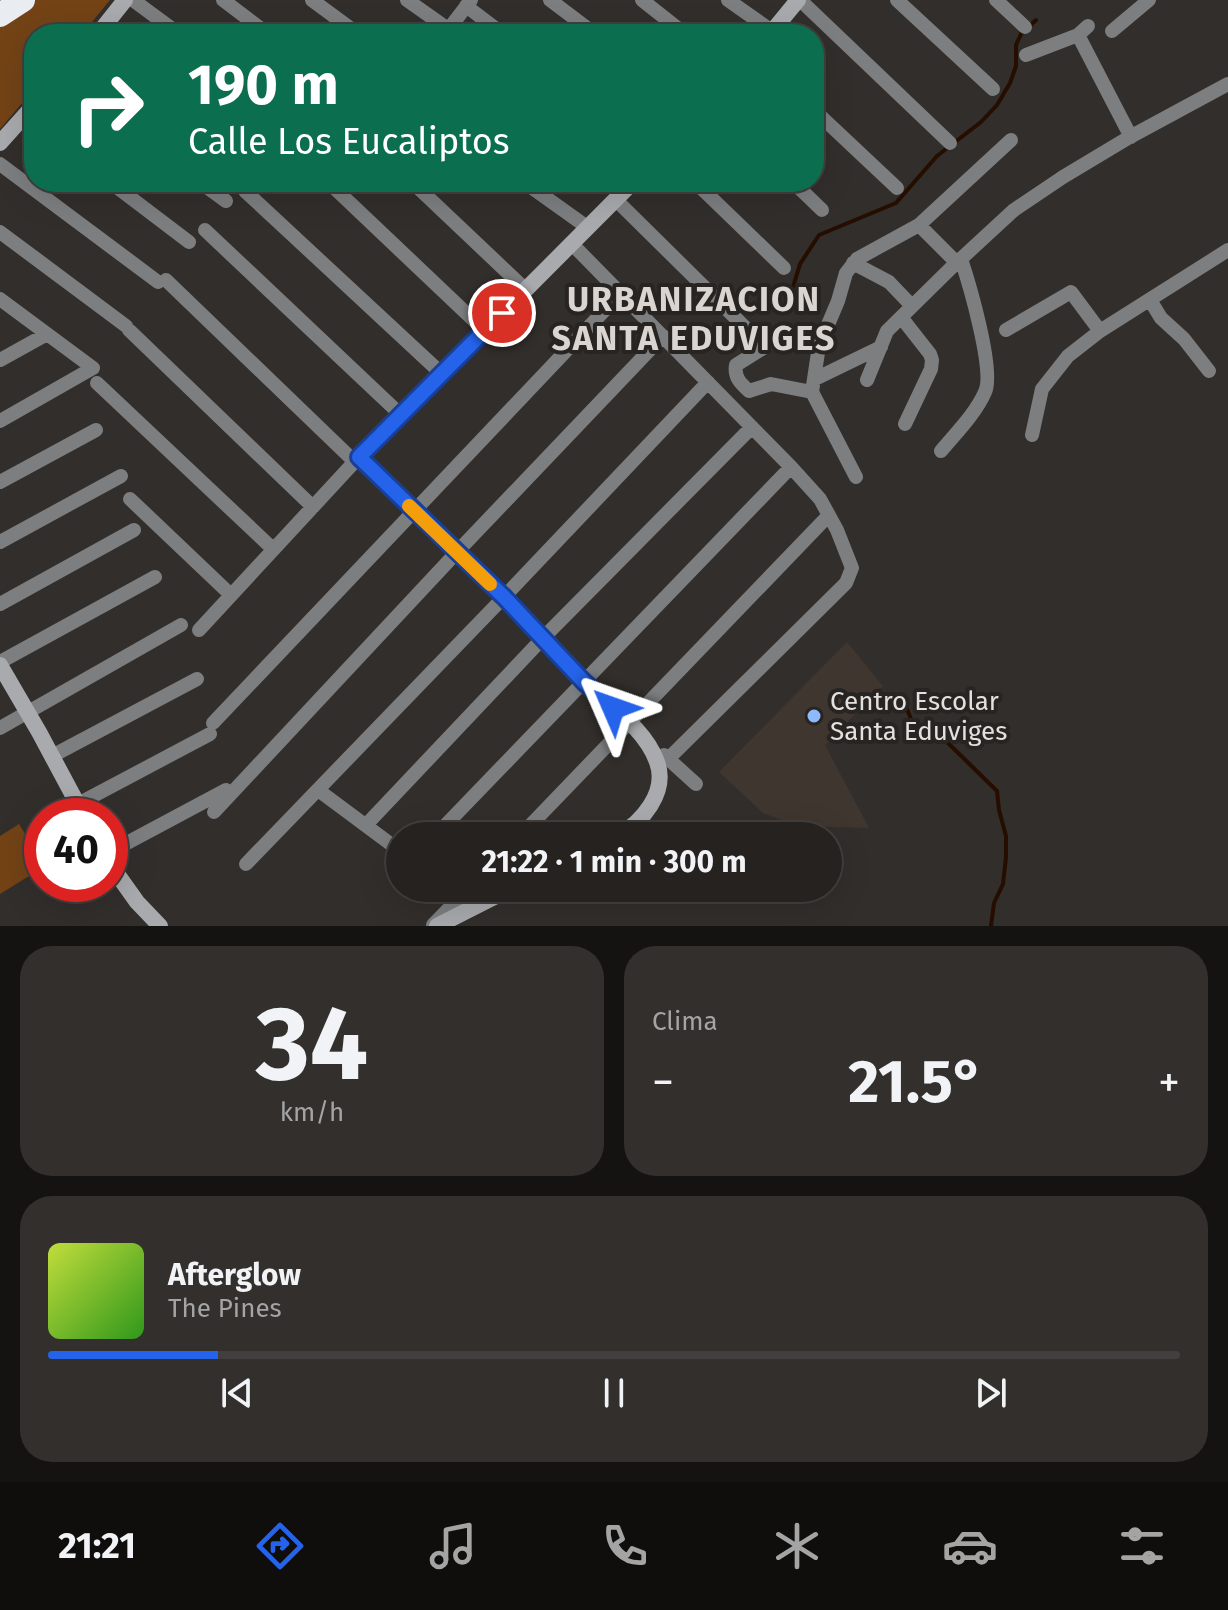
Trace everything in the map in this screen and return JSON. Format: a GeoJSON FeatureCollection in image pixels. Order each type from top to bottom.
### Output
{"type":"FeatureCollection","features":[{"type":"Feature","properties":{"kind":"highway"},"geometry":{"type":"LineString","coordinates":[[0,15],[23,0]]}},
{"type":"Feature","properties":{"kind":"street"},"geometry":{"type":"LineString","coordinates":[[106,24],[125,0]]}},
{"type":"Feature","properties":{"kind":"street"},"geometry":{"type":"LineString","coordinates":[[133,0],[165,24]]}},
{"type":"Feature","properties":{"kind":"street"},"geometry":{"type":"LineString","coordinates":[[223,0],[255,24]]}},
{"type":"Feature","properties":{"kind":"street"},"geometry":{"type":"LineString","coordinates":[[312,0],[344,24]]}},
{"type":"Feature","properties":{"kind":"street"},"geometry":{"type":"LineString","coordinates":[[407,0],[437,24]]}},
{"type":"Feature","properties":{"kind":"street"},"geometry":{"type":"LineString","coordinates":[[550,0],[582,24]]}},
{"type":"Feature","properties":{"kind":"street"},"geometry":{"type":"LineString","coordinates":[[642,0],[672,24]]}},
{"type":"Feature","properties":{"kind":"street"},"geometry":{"type":"LineString","coordinates":[[728,0],[759,24]]}},
{"type":"Feature","properties":{"kind":"street"},"geometry":{"type":"LineString","coordinates":[[779,24],[799,0],[950,143]]}},
{"type":"Feature","properties":{"kind":"street"},"geometry":{"type":"LineString","coordinates":[[897,0],[993,89]]}},
{"type":"Feature","properties":{"kind":"street"},"geometry":{"type":"LineString","coordinates":[[996,0],[1025,27]]}},
{"type":"Feature","properties":{"kind":"street"},"geometry":{"type":"LineString","coordinates":[[1112,31],[1149,0]]}},
{"type":"Feature","properties":{"kind":"street"},"geometry":{"type":"LineString","coordinates":[[453,24],[468,3],[492,24]]}},
{"type":"Feature","properties":{"kind":"street"},"geometry":{"type":"LineString","coordinates":[[1026,55],[1083,30],[1131,137]]}},
{"type":"Feature","properties":{"kind":"street"},"geometry":{"type":"LineString","coordinates":[[867,380],[887,331],[1014,210],[1063,177],[1228,84]]}},
{"type":"Feature","properties":{"kind":"street"},"geometry":{"type":"LineString","coordinates":[[0,143],[24,116]]}},
{"type":"Feature","properties":{"kind":"street"},"geometry":{"type":"LineString","coordinates":[[824,119],[897,188]]}},
{"type":"Feature","properties":{"kind":"street"},"geometry":{"type":"LineString","coordinates":[[856,477],[814,386],[819,346],[846,273],[867,252],[919,225],[1011,140]]}},
{"type":"Feature","properties":{"kind":"street"},"geometry":{"type":"LineString","coordinates":[[0,164],[24,181]]}},
{"type":"Feature","properties":{"kind":"street"},"geometry":{"type":"LineString","coordinates":[[39,192],[162,281],[415,511],[504,597],[584,682],[696,784]]}},
{"type":"Feature","properties":{"kind":"street"},"geometry":{"type":"LineString","coordinates":[[123,192],[189,242]]}},
{"type":"Feature","properties":{"kind":"street"},"geometry":{"type":"LineString","coordinates":[[214,192],[226,201]]}},
{"type":"Feature","properties":{"kind":"street"},"geometry":{"type":"LineString","coordinates":[[246,192],[442,374]]}},
{"type":"Feature","properties":{"kind":"street"},"geometry":{"type":"LineString","coordinates":[[339,192],[484,330]]}},
{"type":"Feature","properties":{"kind":"street"},"geometry":{"type":"LineString","coordinates":[[423,192],[525,289]]}},
{"type":"Feature","properties":{"kind":"street"},"geometry":{"type":"LineString","coordinates":[[538,192],[587,227]]}},
{"type":"Feature","properties":{"kind":"street"},"geometry":{"type":"LineString","coordinates":[[199,630],[357,459],[620,192]]}},
{"type":"Feature","properties":{"kind":"street"},"geometry":{"type":"LineString","coordinates":[[628,192],[765,347],[736,365],[735,372],[740,383],[749,391],[771,384],[814,386],[881,347]]}},
{"type":"Feature","properties":{"kind":"street"},"geometry":{"type":"LineString","coordinates":[[705,192],[784,268]]}},
{"type":"Feature","properties":{"kind":"street"},"geometry":{"type":"LineString","coordinates":[[803,192],[822,210]]}},
{"type":"Feature","properties":{"kind":"street"},"geometry":{"type":"LineString","coordinates":[[919,225],[959,261],[974,299],[988,374],[987,388],[981,400],[941,451]]}},
{"type":"Feature","properties":{"kind":"street"},"geometry":{"type":"LineString","coordinates":[[205,230],[401,415]]}},
{"type":"Feature","properties":{"kind":"street"},"geometry":{"type":"LineString","coordinates":[[0,232],[127,328],[313,507]]}},
{"type":"Feature","properties":{"kind":"street"},"geometry":{"type":"LineString","coordinates":[[571,243],[820,499],[852,568],[846,583],[668,759]]}},
{"type":"Feature","properties":{"kind":"street"},"geometry":{"type":"LineString","coordinates":[[1032,435],[1042,389],[1068,356],[1100,331],[1228,250]]}},
{"type":"Feature","properties":{"kind":"street"},"geometry":{"type":"LineString","coordinates":[[853,263],[889,282],[932,360],[931,369],[905,424]]}},
{"type":"Feature","properties":{"kind":"street"},"geometry":{"type":"LineString","coordinates":[[1006,330],[1071,292],[1100,331]]}},
{"type":"Feature","properties":{"kind":"street"},"geometry":{"type":"LineString","coordinates":[[100,798],[211,729],[621,293]]}},
{"type":"Feature","properties":{"kind":"street"},"geometry":{"type":"LineString","coordinates":[[0,299],[93,368],[0,421]]}},
{"type":"Feature","properties":{"kind":"street"},"geometry":{"type":"LineString","coordinates":[[1150,300],[1161,318],[1184,339],[1209,371]]}},
{"type":"Feature","properties":{"kind":"street"},"geometry":{"type":"LineString","coordinates":[[0,360],[47,334]]}},
{"type":"Feature","properties":{"kind":"street"},"geometry":{"type":"LineString","coordinates":[[214,812],[663,336]]}},
{"type":"Feature","properties":{"kind":"street"},"geometry":{"type":"LineString","coordinates":[[246,864],[708,382]]}},
{"type":"Feature","properties":{"kind":"street"},"geometry":{"type":"LineString","coordinates":[[97,383],[273,549]]}},
{"type":"Feature","properties":{"kind":"street"},"geometry":{"type":"LineString","coordinates":[[366,825],[543,638],[752,427]]}},
{"type":"Feature","properties":{"kind":"street"},"geometry":{"type":"LineString","coordinates":[[0,482],[96,430]]}},
{"type":"Feature","properties":{"kind":"street"},"geometry":{"type":"LineString","coordinates":[[449,822],[791,467]]}},
{"type":"Feature","properties":{"kind":"street"},"geometry":{"type":"LineString","coordinates":[[0,542],[121,476]]}},
{"type":"Feature","properties":{"kind":"street"},"geometry":{"type":"LineString","coordinates":[[130,499],[231,595]]}},
{"type":"Feature","properties":{"kind":"street"},"geometry":{"type":"LineString","coordinates":[[534,822],[829,515]]}},
{"type":"Feature","properties":{"kind":"street"},"geometry":{"type":"LineString","coordinates":[[0,604],[134,530]]}},
{"type":"Feature","properties":{"kind":"street"},"geometry":{"type":"LineString","coordinates":[[75,798],[0,664],[155,577]]}},
{"type":"Feature","properties":{"kind":"street"},"geometry":{"type":"LineString","coordinates":[[0,728],[181,625]]}},
{"type":"Feature","properties":{"kind":"street"},"geometry":{"type":"LineString","coordinates":[[52,756],[197,679]]}},
{"type":"Feature","properties":{"kind":"street"},"geometry":{"type":"LineString","coordinates":[[637,822],[654,799],[661,780],[657,762],[643,735]]}},
{"type":"Feature","properties":{"kind":"street"},"geometry":{"type":"LineString","coordinates":[[128,842],[226,790]]}},
{"type":"Feature","properties":{"kind":"street"},"geometry":{"type":"LineString","coordinates":[[318,790],[386,840]]}},
{"type":"Feature","properties":{"kind":"street"},"geometry":{"type":"LineString","coordinates":[[128,889],[160,926]]}},
{"type":"Feature","properties":{"kind":"street"},"geometry":{"type":"LineString","coordinates":[[434,926],[456,902]]}},
{"type":"Feature","properties":{"kind":"street"},"geometry":{"type":"LineString","coordinates":[[434,926],[486,902]]}},
{"type":"Feature","properties":{"kind":"shaded area"},"geometry":{"type":"Polygon","coordinates":[[[23,0],[110,0],[90,24],[24,24],[24,101],[0,129],[0,15],[23,0]]]}},
{"type":"Feature","properties":{"kind":"shaded area","name":"Centro Escolar Santa Eduviges"},"geometry":{"type":"Polygon","coordinates":[[[847,642],[883,686],[825,745],[869,828],[842,827],[842,822],[786,822],[763,813],[719,772],[847,642]]]}},
{"type":"Feature","properties":{"kind":"shaded area"},"geometry":{"type":"Polygon","coordinates":[[[19,824],[24,832],[24,879],[0,894],[0,836],[19,824]]]}},
{"type":"Feature","properties":{"kind":"waterway"},"geometry":{"type":"LineString","coordinates":[[793,287],[800,264],[819,235],[896,203],[937,156],[981,122],[997,105],[1016,66],[1016,45],[1021,34],[1036,20]]}},
{"type":"Feature","properties":{"kind":"waterway"},"geometry":{"type":"LineString","coordinates":[[905,704],[911,719],[923,731],[948,743],[997,791],[1006,836],[1006,857],[1003,884],[994,903],[991,926]]}},
{"type":"Feature","properties":{"kind":"slow traffic"},"geometry":{"type":"LineString","coordinates":[[409,506],[490,584]]}},
{"type":"Feature","properties":{"kind":"place","name":"Centro Escolar Santa Eduviges"},"geometry":{"type":"Point","coordinates":[814,716]}},
{"type":"Feature","properties":{"kind":"district","name":"URBANIZACION SANTA EDUVIGES"},"geometry":{"type":"Point","coordinates":[694,318]}},
{"type":"Feature","properties":{"kind":"route"},"geometry":{"type":"LineString","coordinates":[[502,313],[359,457],[613,708]]}}]}
